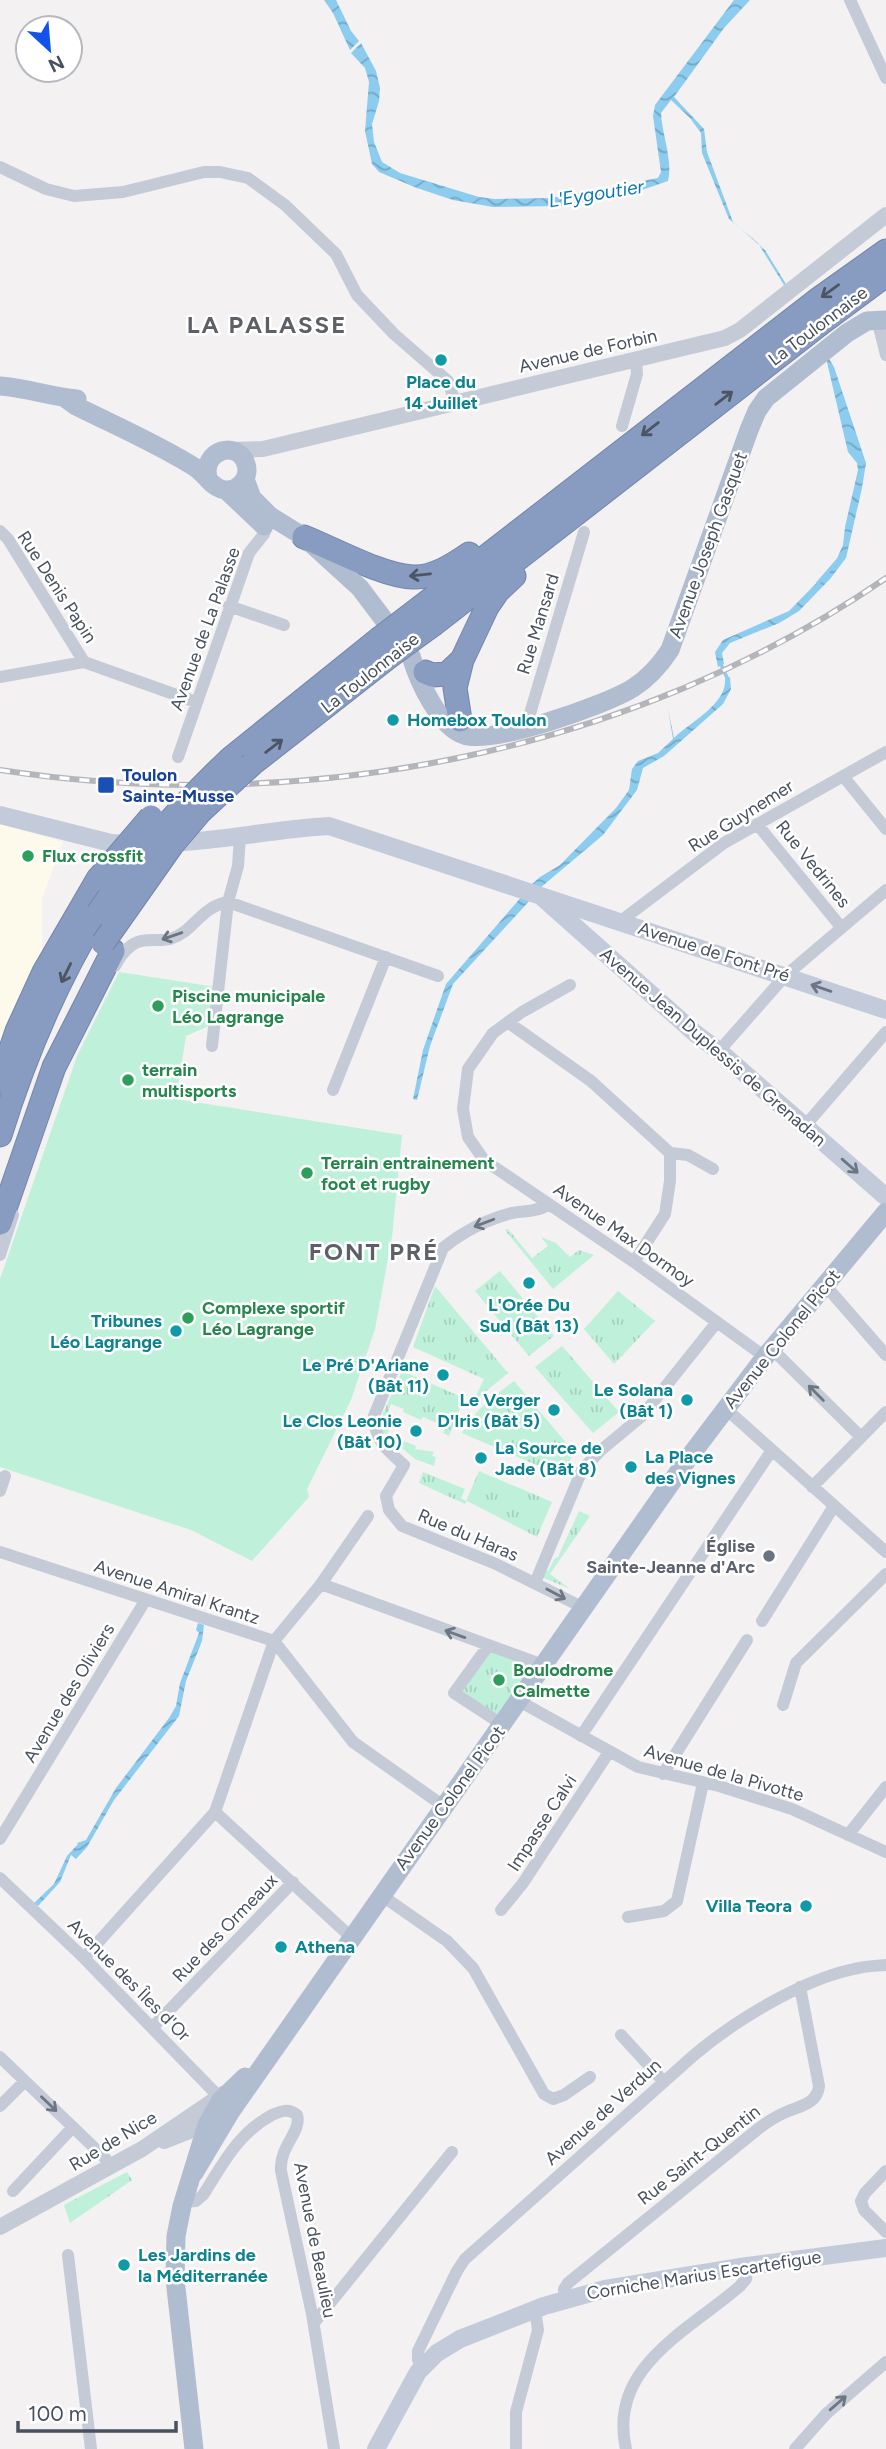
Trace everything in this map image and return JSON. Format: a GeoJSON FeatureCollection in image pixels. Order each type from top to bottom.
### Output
{"type":"FeatureCollection","features":[{"type":"Feature","properties":{"kind":"highway","name":"La Toulonnaise"},"geometry":{"type":"LineString","coordinates":[[0,1191],[60,1027],[172,845],[201,811],[234,757],[297,728],[401,656],[427,615],[603,466],[820,298],[886,251]]}},
{"type":"Feature","properties":{"kind":"highway","name":"La Toulonnaise"},"geometry":{"type":"LineString","coordinates":[[427,615],[670,440],[886,275]]}},
{"type":"Feature","properties":{"kind":"highway"},"geometry":{"type":"LineString","coordinates":[[460,720],[455,688],[462,660],[487,607],[498,591],[670,440]]}},
{"type":"Feature","properties":{"kind":"highway"},"geometry":{"type":"LineString","coordinates":[[304,537],[400,576],[415,578],[429,575],[458,562],[603,466]]}},
{"type":"Feature","properties":{"kind":"highway","name":"La Toulonnaise"},"geometry":{"type":"LineString","coordinates":[[0,1135],[42,1021],[84,937],[144,849],[174,814],[234,757],[352,660],[401,656]]}},
{"type":"Feature","properties":{"kind":"highway"},"geometry":{"type":"LineString","coordinates":[[401,656],[432,674],[447,674],[462,660]]}},
{"type":"Feature","properties":{"kind":"highway"},"geometry":{"type":"LineString","coordinates":[[0,1082],[17,1031],[65,935],[111,862],[155,814],[234,757]]}},
{"type":"Feature","properties":{"kind":"highway"},"geometry":{"type":"LineString","coordinates":[[0,1223],[54,1067],[108,947]]}},
{"type":"Feature","properties":{"kind":"main road","name":"Avenue Joseph Gasquet"},"geometry":{"type":"LineString","coordinates":[[246,474],[252,498],[268,523],[304,537],[360,588],[401,656],[454,730],[462,735],[476,737],[501,734],[611,700],[634,688],[660,665],[670,650],[757,411],[777,387],[847,333],[867,321],[881,319]]}},
{"type":"Feature","properties":{"kind":"main road"},"geometry":{"type":"LineString","coordinates":[[0,386],[39,390],[79,399],[91,408],[162,443],[198,469],[215,486],[226,490],[237,487],[246,474],[243,458],[223,453],[191,451],[162,443]]}},
{"type":"Feature","properties":{"kind":"main road"},"geometry":{"type":"LineString","coordinates":[[208,478],[207,466],[223,453]]}},
{"type":"Feature","properties":{"kind":"main road","name":"Avenue Joseph Gasquet"},"geometry":{"type":"LineString","coordinates":[[226,490],[268,523],[327,558]]}},
{"type":"Feature","properties":{"kind":"main road","name":"Avenue Joseph Gasquet"},"geometry":{"type":"LineString","coordinates":[[401,656],[460,720],[473,730],[501,734]]}},
{"type":"Feature","properties":{"kind":"main road","name":"Avenue de Font Pré"},"geometry":{"type":"LineString","coordinates":[[0,815],[92,839],[127,845],[210,841],[302,827],[329,826],[541,896],[572,913],[624,922],[886,1010]]}},
{"type":"Feature","properties":{"kind":"main road","name":"Avenue Jean Duplessis de Grenadan"},"geometry":{"type":"LineString","coordinates":[[572,913],[696,1034],[886,1197]]}},
{"type":"Feature","properties":{"kind":"main road","name":"Avenue Colonel Picot"},"geometry":{"type":"LineString","coordinates":[[194,2449],[175,2269],[176,2236],[183,2202],[224,2102],[272,2053],[725,1408],[886,1212]]}},
{"type":"Feature","properties":{"kind":"main road","name":"Avenue Colonel Picot"},"geometry":{"type":"LineString","coordinates":[[194,2172],[207,2125],[241,2080],[272,2053]]}},
{"type":"Feature","properties":{"kind":"main road","name":"Corniche Marius Escartefigue"},"geometry":{"type":"LineString","coordinates":[[376,2449],[423,2367],[437,2353],[460,2339],[565,2299],[605,2289],[747,2266],[886,2248]]}},
{"type":"Feature","properties":{"kind":"street"},"geometry":{"type":"LineString","coordinates":[[850,0],[886,78]]}},
{"type":"Feature","properties":{"kind":"street"},"geometry":{"type":"LineString","coordinates":[[0,166],[46,190],[74,196],[127,192],[204,172],[227,173],[248,178],[285,205],[336,254],[357,295],[399,338],[448,381],[455,402]]}},
{"type":"Feature","properties":{"kind":"street","name":"Avenue de Forbin"},"geometry":{"type":"LineString","coordinates":[[223,453],[263,449],[718,340],[736,333],[886,215]]}},
{"type":"Feature","properties":{"kind":"street"},"geometry":{"type":"LineString","coordinates":[[881,319],[886,355]]}},
{"type":"Feature","properties":{"kind":"street"},"geometry":{"type":"LineString","coordinates":[[622,426],[637,374],[636,360]]}},
{"type":"Feature","properties":{"kind":"street"},"geometry":{"type":"LineString","coordinates":[[246,474],[263,449]]}},
{"type":"Feature","properties":{"kind":"street","name":"Avenue de La Palasse"},"geometry":{"type":"LineString","coordinates":[[177,757],[249,553],[268,523]]}},
{"type":"Feature","properties":{"kind":"street","name":"Rue Denis Papin"},"geometry":{"type":"LineString","coordinates":[[0,531],[8,539],[84,662]]}},
{"type":"Feature","properties":{"kind":"street","name":"Rue Mansard"},"geometry":{"type":"LineString","coordinates":[[526,727],[584,532]]}},
{"type":"Feature","properties":{"kind":"street"},"geometry":{"type":"LineString","coordinates":[[229,606],[284,625]]}},
{"type":"Feature","properties":{"kind":"street"},"geometry":{"type":"LineString","coordinates":[[0,677],[84,662],[196,702]]}},
{"type":"Feature","properties":{"kind":"street","name":"Rue Guynemer"},"geometry":{"type":"LineString","coordinates":[[624,922],[626,917],[713,851],[886,752]]}},
{"type":"Feature","properties":{"kind":"street"},"geometry":{"type":"LineString","coordinates":[[843,776],[886,829]]}},
{"type":"Feature","properties":{"kind":"street","name":"Rue Vedrines"},"geometry":{"type":"LineString","coordinates":[[757,824],[841,927]]}},
{"type":"Feature","properties":{"kind":"street"},"geometry":{"type":"LineString","coordinates":[[212,1046],[229,902],[238,866],[240,837]]}},
{"type":"Feature","properties":{"kind":"street"},"geometry":{"type":"LineString","coordinates":[[719,1051],[785,976],[886,890]]}},
{"type":"Feature","properties":{"kind":"street"},"geometry":{"type":"LineString","coordinates":[[0,1255],[68,1052],[120,957],[134,943],[168,940],[182,933],[214,904],[229,902],[438,976]]}},
{"type":"Feature","properties":{"kind":"street"},"geometry":{"type":"LineString","coordinates":[[333,1090],[386,957]]}},
{"type":"Feature","properties":{"kind":"street"},"geometry":{"type":"LineString","coordinates":[[570,985],[522,1012],[509,1023],[591,1081],[670,1153],[688,1155],[713,1169]]}},
{"type":"Feature","properties":{"kind":"street","name":"Avenue Max Dormoy"},"geometry":{"type":"LineString","coordinates":[[509,1023],[493,1033],[468,1069],[463,1109],[468,1138],[484,1160],[717,1322],[768,1353],[861,1437]]}},
{"type":"Feature","properties":{"kind":"street"},"geometry":{"type":"LineString","coordinates":[[804,1127],[886,1032]]}},
{"type":"Feature","properties":{"kind":"street"},"geometry":{"type":"LineString","coordinates":[[634,1262],[665,1214],[670,1181],[670,1153]]}},
{"type":"Feature","properties":{"kind":"street","name":"Rue du Haras"},"geometry":{"type":"LineString","coordinates":[[549,1204],[544,1208],[483,1222],[464,1231],[443,1248],[374,1416],[375,1432],[385,1448],[404,1465],[386,1496],[389,1510],[401,1526],[496,1564],[584,1608]]}},
{"type":"Feature","properties":{"kind":"street"},"geometry":{"type":"LineString","coordinates":[[825,1285],[886,1355]]}},
{"type":"Feature","properties":{"kind":"street"},"geometry":{"type":"LineString","coordinates":[[535,1583],[582,1470],[642,1416],[717,1322]]}},
{"type":"Feature","properties":{"kind":"street"},"geometry":{"type":"LineString","coordinates":[[725,1408],[886,1552]]}},
{"type":"Feature","properties":{"kind":"street"},"geometry":{"type":"LineString","coordinates":[[812,1487],[886,1412]]}},
{"type":"Feature","properties":{"kind":"street"},"geometry":{"type":"LineString","coordinates":[[581,1736],[772,1451]]}},
{"type":"Feature","properties":{"kind":"street"},"geometry":{"type":"LineString","coordinates":[[0,1491],[5,1476]]}},
{"type":"Feature","properties":{"kind":"street"},"geometry":{"type":"LineString","coordinates":[[762,1621],[834,1506]]}},
{"type":"Feature","properties":{"kind":"street"},"geometry":{"type":"LineString","coordinates":[[84,1958],[215,1812],[274,1641],[321,1584],[368,1516]]}},
{"type":"Feature","properties":{"kind":"street","name":"Avenue Amiral Krantz"},"geometry":{"type":"LineString","coordinates":[[0,1552],[274,1641],[353,1742],[445,1807]]}},
{"type":"Feature","properties":{"kind":"street"},"geometry":{"type":"LineString","coordinates":[[783,1705],[796,1663],[886,1574]]}},
{"type":"Feature","properties":{"kind":"street"},"geometry":{"type":"LineString","coordinates":[[321,1584],[543,1665]]}},
{"type":"Feature","properties":{"kind":"street","name":"Avenue des Oliviers"},"geometry":{"type":"LineString","coordinates":[[0,1839],[145,1601]]}},
{"type":"Feature","properties":{"kind":"street"},"geometry":{"type":"LineString","coordinates":[[663,1774],[747,1640]]}},
{"type":"Feature","properties":{"kind":"street"},"geometry":{"type":"LineString","coordinates":[[488,1646],[454,1693],[503,1725]]}},
{"type":"Feature","properties":{"kind":"street","name":"Avenue de la Pivotte"},"geometry":{"type":"LineString","coordinates":[[519,1701],[638,1767],[792,1810],[886,1852]]}},
{"type":"Feature","properties":{"kind":"street","name":"Impasse Calvi"},"geometry":{"type":"LineString","coordinates":[[501,1910],[523,1883],[608,1752]]}},
{"type":"Feature","properties":{"kind":"street"},"geometry":{"type":"LineString","coordinates":[[628,1917],[664,1911],[677,1901],[703,1783]]}},
{"type":"Feature","properties":{"kind":"street"},"geometry":{"type":"LineString","coordinates":[[848,1835],[886,1787]]}},
{"type":"Feature","properties":{"kind":"street"},"geometry":{"type":"LineString","coordinates":[[215,1812],[352,1938]]}},
{"type":"Feature","properties":{"kind":"street","name":"Avenue des Îles d'Or"},"geometry":{"type":"LineString","coordinates":[[0,1878],[84,1958],[224,2102]]}},
{"type":"Feature","properties":{"kind":"street","name":"Rue des Ormeaux"},"geometry":{"type":"LineString","coordinates":[[152,2028],[293,1882]]}},
{"type":"Feature","properties":{"kind":"street"},"geometry":{"type":"LineString","coordinates":[[381,1895],[447,1941],[473,1968],[544,2094],[553,2099],[560,2097],[590,2077]]}},
{"type":"Feature","properties":{"kind":"street","name":"Avenue de Verdun"},"geometry":{"type":"LineString","coordinates":[[423,2367],[418,2360],[418,2351],[465,2259],[664,2082],[709,2043],[800,1987],[853,1969],[886,1965]]}},
{"type":"Feature","properties":{"kind":"street","name":"Rue Saint-Quentin"},"geometry":{"type":"LineString","coordinates":[[565,2299],[565,2285],[758,2129],[815,2098],[819,2091],[819,2081],[800,1987]]}},
{"type":"Feature","properties":{"kind":"street"},"geometry":{"type":"LineString","coordinates":[[621,2035],[664,2082]]}},
{"type":"Feature","properties":{"kind":"street"},"geometry":{"type":"LineString","coordinates":[[0,2057],[105,2158],[110,2167]]}},
{"type":"Feature","properties":{"kind":"street"},"geometry":{"type":"LineString","coordinates":[[0,2106],[25,2081]]}},
{"type":"Feature","properties":{"kind":"street","name":"Rue de Nice"},"geometry":{"type":"LineString","coordinates":[[0,2227],[224,2102]]}},
{"type":"Feature","properties":{"kind":"street","name":"Avenue de Beaulieu"},"geometry":{"type":"LineString","coordinates":[[183,2202],[196,2201],[203,2195],[248,2131],[275,2114],[287,2110],[295,2112],[299,2118],[298,2126],[284,2150],[281,2165],[314,2323],[334,2449]]}},
{"type":"Feature","properties":{"kind":"street","name":"Rue de Nice"},"geometry":{"type":"LineString","coordinates":[[179,2136],[207,2125]]}},
{"type":"Feature","properties":{"kind":"street"},"geometry":{"type":"LineString","coordinates":[[13,2191],[73,2127]]}},
{"type":"Feature","properties":{"kind":"street"},"geometry":{"type":"LineString","coordinates":[[142,2149],[179,2136]]}},
{"type":"Feature","properties":{"kind":"street","name":"Rue de Nice"},"geometry":{"type":"LineString","coordinates":[[179,2136],[188,2138],[199,2150]]}},
{"type":"Feature","properties":{"kind":"street"},"geometry":{"type":"LineString","coordinates":[[314,2323],[452,2152]]}},
{"type":"Feature","properties":{"kind":"street"},"geometry":{"type":"LineString","coordinates":[[886,2171],[861,2201],[864,2210],[886,2232]]}},
{"type":"Feature","properties":{"kind":"street"},"geometry":{"type":"LineString","coordinates":[[68,2255],[91,2449]]}},
{"type":"Feature","properties":{"kind":"street"},"geometry":{"type":"LineString","coordinates":[[626,2449],[623,2427],[625,2413],[642,2370],[673,2338],[740,2286],[746,2279],[747,2266]]}},
{"type":"Feature","properties":{"kind":"street"},"geometry":{"type":"LineString","coordinates":[[516,2449],[516,2412],[538,2330],[535,2310]]}},
{"type":"Feature","properties":{"kind":"street"},"geometry":{"type":"LineString","coordinates":[[795,2449],[821,2419],[886,2362]]}},
{"type":"Feature","properties":{"kind":"shaded area"},"geometry":{"type":"Polygon","coordinates":[[[0,824],[63,842],[42,899],[42,962],[0,1060],[0,824]]]}},
{"type":"Feature","properties":{"kind":"green space","name":"Complexe sportif Léo Lagrange"},"geometry":{"type":"Polygon","coordinates":[[[119,972],[216,987],[211,1025],[186,1036],[176,1099],[402,1135],[392,1237],[375,1329],[351,1400],[307,1489],[309,1497],[252,1561],[191,1530],[0,1467],[0,1279],[77,1056],[119,972]]]}},
{"type":"Feature","properties":{"kind":"green space"},"geometry":{"type":"Polygon","coordinates":[[[508,1229],[532,1258],[548,1246],[541,1237],[556,1243],[570,1257],[579,1250],[594,1255],[553,1289],[505,1230],[508,1229]]]}},
{"type":"Feature","properties":{"kind":"green space"},"geometry":{"type":"Polygon","coordinates":[[[500,1271],[554,1336],[529,1356],[475,1291],[500,1271]]]}},
{"type":"Feature","properties":{"kind":"green space"},"geometry":{"type":"Polygon","coordinates":[[[435,1286],[508,1373],[473,1402],[484,1379],[413,1347],[435,1286]]]}},
{"type":"Feature","properties":{"kind":"green space"},"geometry":{"type":"Polygon","coordinates":[[[618,1291],[655,1321],[614,1364],[584,1329],[618,1291]]]}},
{"type":"Feature","properties":{"kind":"green space"},"geometry":{"type":"Polygon","coordinates":[[[562,1346],[619,1412],[593,1433],[535,1367],[562,1346]]]}},
{"type":"Feature","properties":{"kind":"green space"},"geometry":{"type":"Polygon","coordinates":[[[402,1371],[464,1398],[449,1436],[443,1433],[445,1429],[437,1426],[437,1423],[423,1417],[421,1420],[391,1404],[386,1418],[393,1421],[387,1434],[416,1446],[415,1449],[434,1452],[434,1466],[415,1459],[377,1427],[402,1371]]]}},
{"type":"Feature","properties":{"kind":"green space"},"geometry":{"type":"Polygon","coordinates":[[[514,1381],[574,1452],[562,1476],[462,1433],[478,1410],[514,1381]]]}},
{"type":"Feature","properties":{"kind":"green space"},"geometry":{"type":"Polygon","coordinates":[[[479,1471],[552,1502],[537,1537],[467,1501],[465,1504],[419,1483],[423,1472],[465,1489],[461,1498],[466,1501],[479,1471]]]}},
{"type":"Feature","properties":{"kind":"green space"},"geometry":{"type":"Polygon","coordinates":[[[579,1511],[590,1516],[550,1574],[570,1589],[542,1577],[543,1571],[548,1571],[558,1557],[579,1511]]]}},
{"type":"Feature","properties":{"kind":"green space"},"geometry":{"type":"Polygon","coordinates":[[[489,1648],[537,1668],[500,1720],[457,1692],[489,1648]]]}},
{"type":"Feature","properties":{"kind":"green space"},"geometry":{"type":"Polygon","coordinates":[[[127,2172],[132,2180],[70,2223],[64,2205],[127,2172]]]}},
{"type":"Feature","properties":{"kind":"water"},"geometry":{"type":"Polygon","coordinates":[[[324,0],[336,0],[359,41],[350,50],[333,13],[324,0]]]}},
{"type":"Feature","properties":{"kind":"water","name":"L'Eygoutier"},"geometry":{"type":"Polygon","coordinates":[[[734,0],[750,0],[724,28],[674,97],[704,129],[707,152],[733,222],[740,228],[729,219],[702,153],[701,133],[671,100],[661,113],[669,165],[668,181],[636,192],[560,206],[493,207],[453,200],[417,188],[379,172],[372,164],[365,131],[369,82],[365,68],[351,53],[361,43],[376,71],[380,88],[372,124],[374,142],[382,162],[400,173],[479,197],[495,199],[551,198],[658,178],[661,172],[653,116],[655,105],[734,0]]]}},
{"type":"Feature","properties":{"kind":"water"},"geometry":{"type":"Polygon","coordinates":[[[759,245],[765,250],[786,284],[784,285],[759,245]]]}},
{"type":"Feature","properties":{"kind":"water"},"geometry":{"type":"Polygon","coordinates":[[[828,357],[834,367],[866,463],[846,558],[799,611],[779,623],[730,643],[722,653],[724,664],[718,667],[715,652],[723,640],[789,611],[834,565],[843,545],[858,470],[857,463],[848,452],[826,358],[828,357]]]}},
{"type":"Feature","properties":{"kind":"water"},"geometry":{"type":"Polygon","coordinates":[[[730,677],[731,689],[723,704],[664,756],[643,768],[637,790],[603,835],[540,888],[531,885],[560,865],[616,808],[629,790],[632,769],[638,761],[658,753],[673,739],[668,709],[674,738],[714,704],[724,688],[725,679],[730,677]]]}},
{"type":"Feature","properties":{"kind":"water"},"geometry":{"type":"Polygon","coordinates":[[[523,895],[532,898],[453,984],[430,1046],[417,1100],[413,1099],[423,1050],[446,984],[523,895]]]}},
{"type":"Feature","properties":{"kind":"water"},"geometry":{"type":"Polygon","coordinates":[[[198,1623],[204,1625],[202,1641],[186,1681],[179,1716],[114,1800],[87,1847],[76,1859],[71,1855],[60,1882],[38,1906],[34,1903],[54,1884],[67,1856],[77,1843],[86,1840],[116,1788],[176,1706],[180,1683],[199,1633],[196,1630],[198,1623]]]}},
{"type":"Feature","properties":{"kind":"waterway"},"geometry":{"type":"LineString","coordinates":[[818,583],[838,560]]}},
{"type":"Feature","properties":{"kind":"waterway"},"geometry":{"type":"LineString","coordinates":[[720,662],[728,680]]}},
{"type":"Feature","properties":{"kind":"railway"},"geometry":{"type":"LineString","coordinates":[[0,770],[115,782],[231,784],[347,776],[461,757],[574,728],[683,688],[787,638],[886,578]]}},
{"type":"Feature","properties":{"kind":"place","name":"Place du 14 Juillet"},"geometry":{"type":"Point","coordinates":[441,360]}},
{"type":"Feature","properties":{"kind":"place","name":"Homebox Toulon"},"geometry":{"type":"Point","coordinates":[393,720]}},
{"type":"Feature","properties":{"kind":"place","name":"Toulon Sainte-Musse"},"geometry":{"type":"Point","coordinates":[106,785]}},
{"type":"Feature","properties":{"kind":"place","name":"Flux crossfit"},"geometry":{"type":"Point","coordinates":[28,856]}},
{"type":"Feature","properties":{"kind":"place","name":"Piscine municipale Léo Lagrange"},"geometry":{"type":"Point","coordinates":[158,1006]}},
{"type":"Feature","properties":{"kind":"place","name":"terrain multisports"},"geometry":{"type":"Point","coordinates":[128,1080]}},
{"type":"Feature","properties":{"kind":"place","name":"Terrain entrainement foot et rugby"},"geometry":{"type":"Point","coordinates":[307,1173]}},
{"type":"Feature","properties":{"kind":"place","name":"L'Orée Du Sud (Bât 13)"},"geometry":{"type":"Point","coordinates":[529,1283]}},
{"type":"Feature","properties":{"kind":"place","name":"Complexe sportif Léo Lagrange"},"geometry":{"type":"Point","coordinates":[188,1318]}},
{"type":"Feature","properties":{"kind":"place","name":"Tribunes Léo Lagrange"},"geometry":{"type":"Point","coordinates":[176,1331]}},
{"type":"Feature","properties":{"kind":"place","name":"Le Pré D'Ariane (Bât 11)"},"geometry":{"type":"Point","coordinates":[443,1375]}},
{"type":"Feature","properties":{"kind":"place","name":"Le Solana (Bât 1)"},"geometry":{"type":"Point","coordinates":[687,1400]}},
{"type":"Feature","properties":{"kind":"place","name":"Le Verger D'Iris (Bât 5)"},"geometry":{"type":"Point","coordinates":[554,1410]}},
{"type":"Feature","properties":{"kind":"place","name":"Le Clos Leonie (Bât 10)"},"geometry":{"type":"Point","coordinates":[416,1431]}},
{"type":"Feature","properties":{"kind":"place","name":"La Source de Jade (Bât 8)"},"geometry":{"type":"Point","coordinates":[481,1458]}},
{"type":"Feature","properties":{"kind":"place","name":"La Place des Vignes"},"geometry":{"type":"Point","coordinates":[631,1467]}},
{"type":"Feature","properties":{"kind":"place","name":"Église Sainte-Jeanne d'Arc"},"geometry":{"type":"Point","coordinates":[769,1556]}},
{"type":"Feature","properties":{"kind":"place","name":"Boulodrome Calmette"},"geometry":{"type":"Point","coordinates":[499,1680]}},
{"type":"Feature","properties":{"kind":"place","name":"Villa Teora"},"geometry":{"type":"Point","coordinates":[806,1906]}},
{"type":"Feature","properties":{"kind":"place","name":"Athena"},"geometry":{"type":"Point","coordinates":[281,1947]}},
{"type":"Feature","properties":{"kind":"place","name":"Les Jardins de la Méditerranée"},"geometry":{"type":"Point","coordinates":[124,2265]}},
{"type":"Feature","properties":{"kind":"district","name":"LA PALASSE"},"geometry":{"type":"Point","coordinates":[267,325]}},
{"type":"Feature","properties":{"kind":"district","name":"FONT PRÉ"},"geometry":{"type":"Point","coordinates":[374,1252]}}]}
